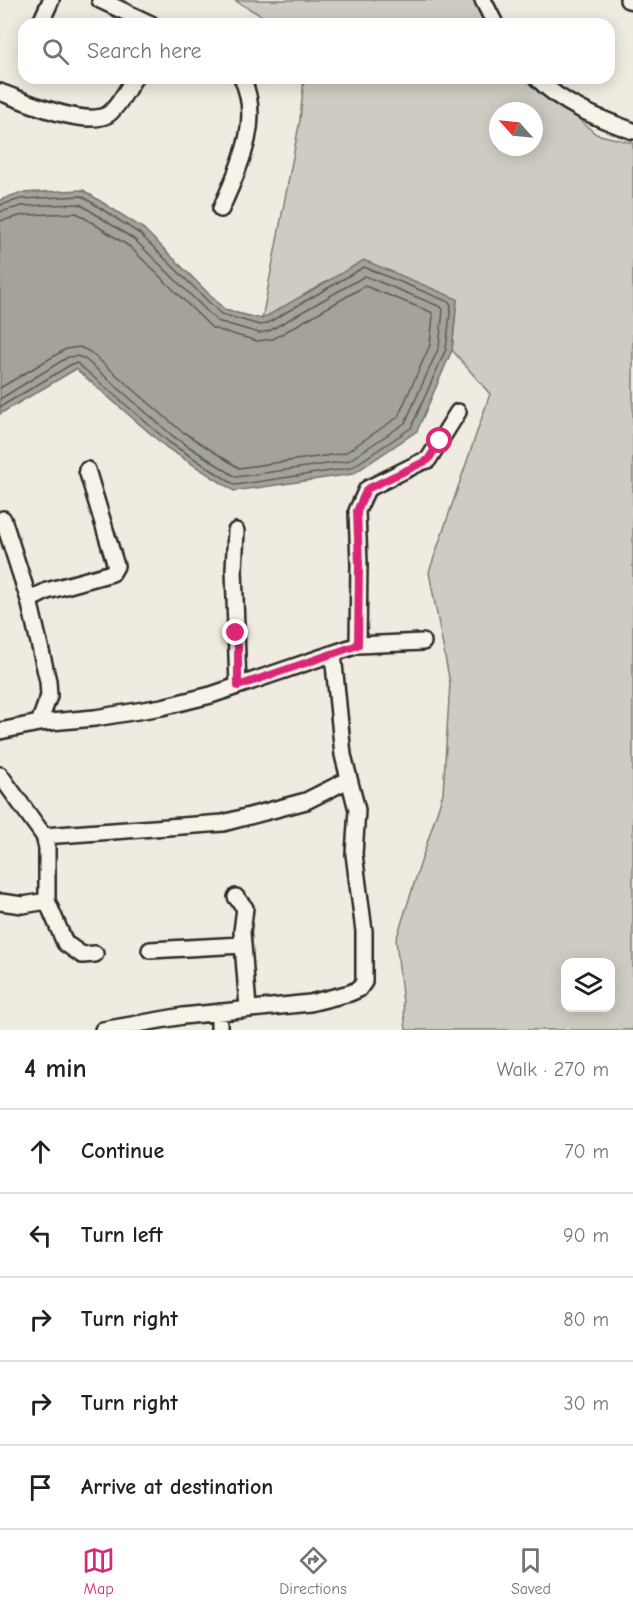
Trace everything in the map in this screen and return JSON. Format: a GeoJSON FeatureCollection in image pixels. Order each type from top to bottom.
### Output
{"type":"FeatureCollection","features":[{"type":"Feature","properties":{"kind":"street"},"geometry":{"type":"LineString","coordinates":[[43,18],[51,0]]}},
{"type":"Feature","properties":{"kind":"street"},"geometry":{"type":"LineString","coordinates":[[100,0],[138,18]]}},
{"type":"Feature","properties":{"kind":"street"},"geometry":{"type":"LineString","coordinates":[[483,0],[492,18]]}},
{"type":"Feature","properties":{"kind":"street"},"geometry":{"type":"LineString","coordinates":[[628,0],[633,1]]}},
{"type":"Feature","properties":{"kind":"street"},"geometry":{"type":"LineString","coordinates":[[0,92],[77,118],[97,117],[106,116],[112,110],[130,84]]}},
{"type":"Feature","properties":{"kind":"street"},"geometry":{"type":"LineString","coordinates":[[221,209],[245,151],[249,135],[248,102],[244,84]]}},
{"type":"Feature","properties":{"kind":"street"},"geometry":{"type":"LineString","coordinates":[[543,84],[592,117],[633,131]]}},
{"type":"Feature","properties":{"kind":"street"},"geometry":{"type":"LineString","coordinates":[[358,645],[357,511],[367,489],[428,460],[458,412]]}},
{"type":"Feature","properties":{"kind":"street"},"geometry":{"type":"LineString","coordinates":[[29,600],[47,591],[112,573],[115,570],[87,470]]}},
{"type":"Feature","properties":{"kind":"street"},"geometry":{"type":"LineString","coordinates":[[3,519],[29,600],[48,681],[49,696],[39,723]]}},
{"type":"Feature","properties":{"kind":"street"},"geometry":{"type":"LineString","coordinates":[[236,531],[234,569],[238,686]]}},
{"type":"Feature","properties":{"kind":"street"},"geometry":{"type":"LineString","coordinates":[[0,731],[39,723],[95,718],[162,707],[238,686],[358,645],[423,642]]}},
{"type":"Feature","properties":{"kind":"street"},"geometry":{"type":"LineString","coordinates":[[103,1030],[248,1008],[310,1003],[350,993],[359,989],[364,982],[364,931],[354,854],[357,810],[343,755],[333,654]]}},
{"type":"Feature","properties":{"kind":"street"},"geometry":{"type":"LineString","coordinates":[[0,775],[44,836],[47,848],[47,901],[64,944],[82,954],[95,954]]}},
{"type":"Feature","properties":{"kind":"street"},"geometry":{"type":"LineString","coordinates":[[44,836],[223,823],[306,801],[348,780]]}},
{"type":"Feature","properties":{"kind":"street"},"geometry":{"type":"LineString","coordinates":[[236,897],[245,908],[242,945],[248,1008]]}},
{"type":"Feature","properties":{"kind":"street"},"geometry":{"type":"LineString","coordinates":[[0,902],[23,905],[47,901]]}},
{"type":"Feature","properties":{"kind":"street"},"geometry":{"type":"LineString","coordinates":[[150,950],[242,945]]}},
{"type":"Feature","properties":{"kind":"street"},"geometry":{"type":"LineString","coordinates":[[219,1012],[219,1030]]}},
{"type":"Feature","properties":{"kind":"shaded area"},"geometry":{"type":"Polygon","coordinates":[[[234,0],[479,0],[486,18],[266,18],[234,0]]]}},
{"type":"Feature","properties":{"kind":"shaded area"},"geometry":{"type":"Polygon","coordinates":[[[303,84],[538,84],[596,134],[633,143],[633,1030],[406,1030],[396,940],[443,793],[450,683],[429,572],[490,394],[452,350],[457,299],[262,319],[300,120],[303,84]]]}},
{"type":"Feature","properties":{"kind":"water"},"geometry":{"type":"Polygon","coordinates":[[[83,190],[144,229],[225,310],[262,319],[364,260],[457,299],[452,350],[417,431],[353,474],[234,491],[167,448],[76,369],[0,414],[0,200],[19,193],[83,190]]]}},
{"type":"Feature","properties":{"kind":"route"},"geometry":{"type":"LineString","coordinates":[[236,633],[238,686],[358,645],[357,511],[367,489],[428,460],[440,441]]}}]}
